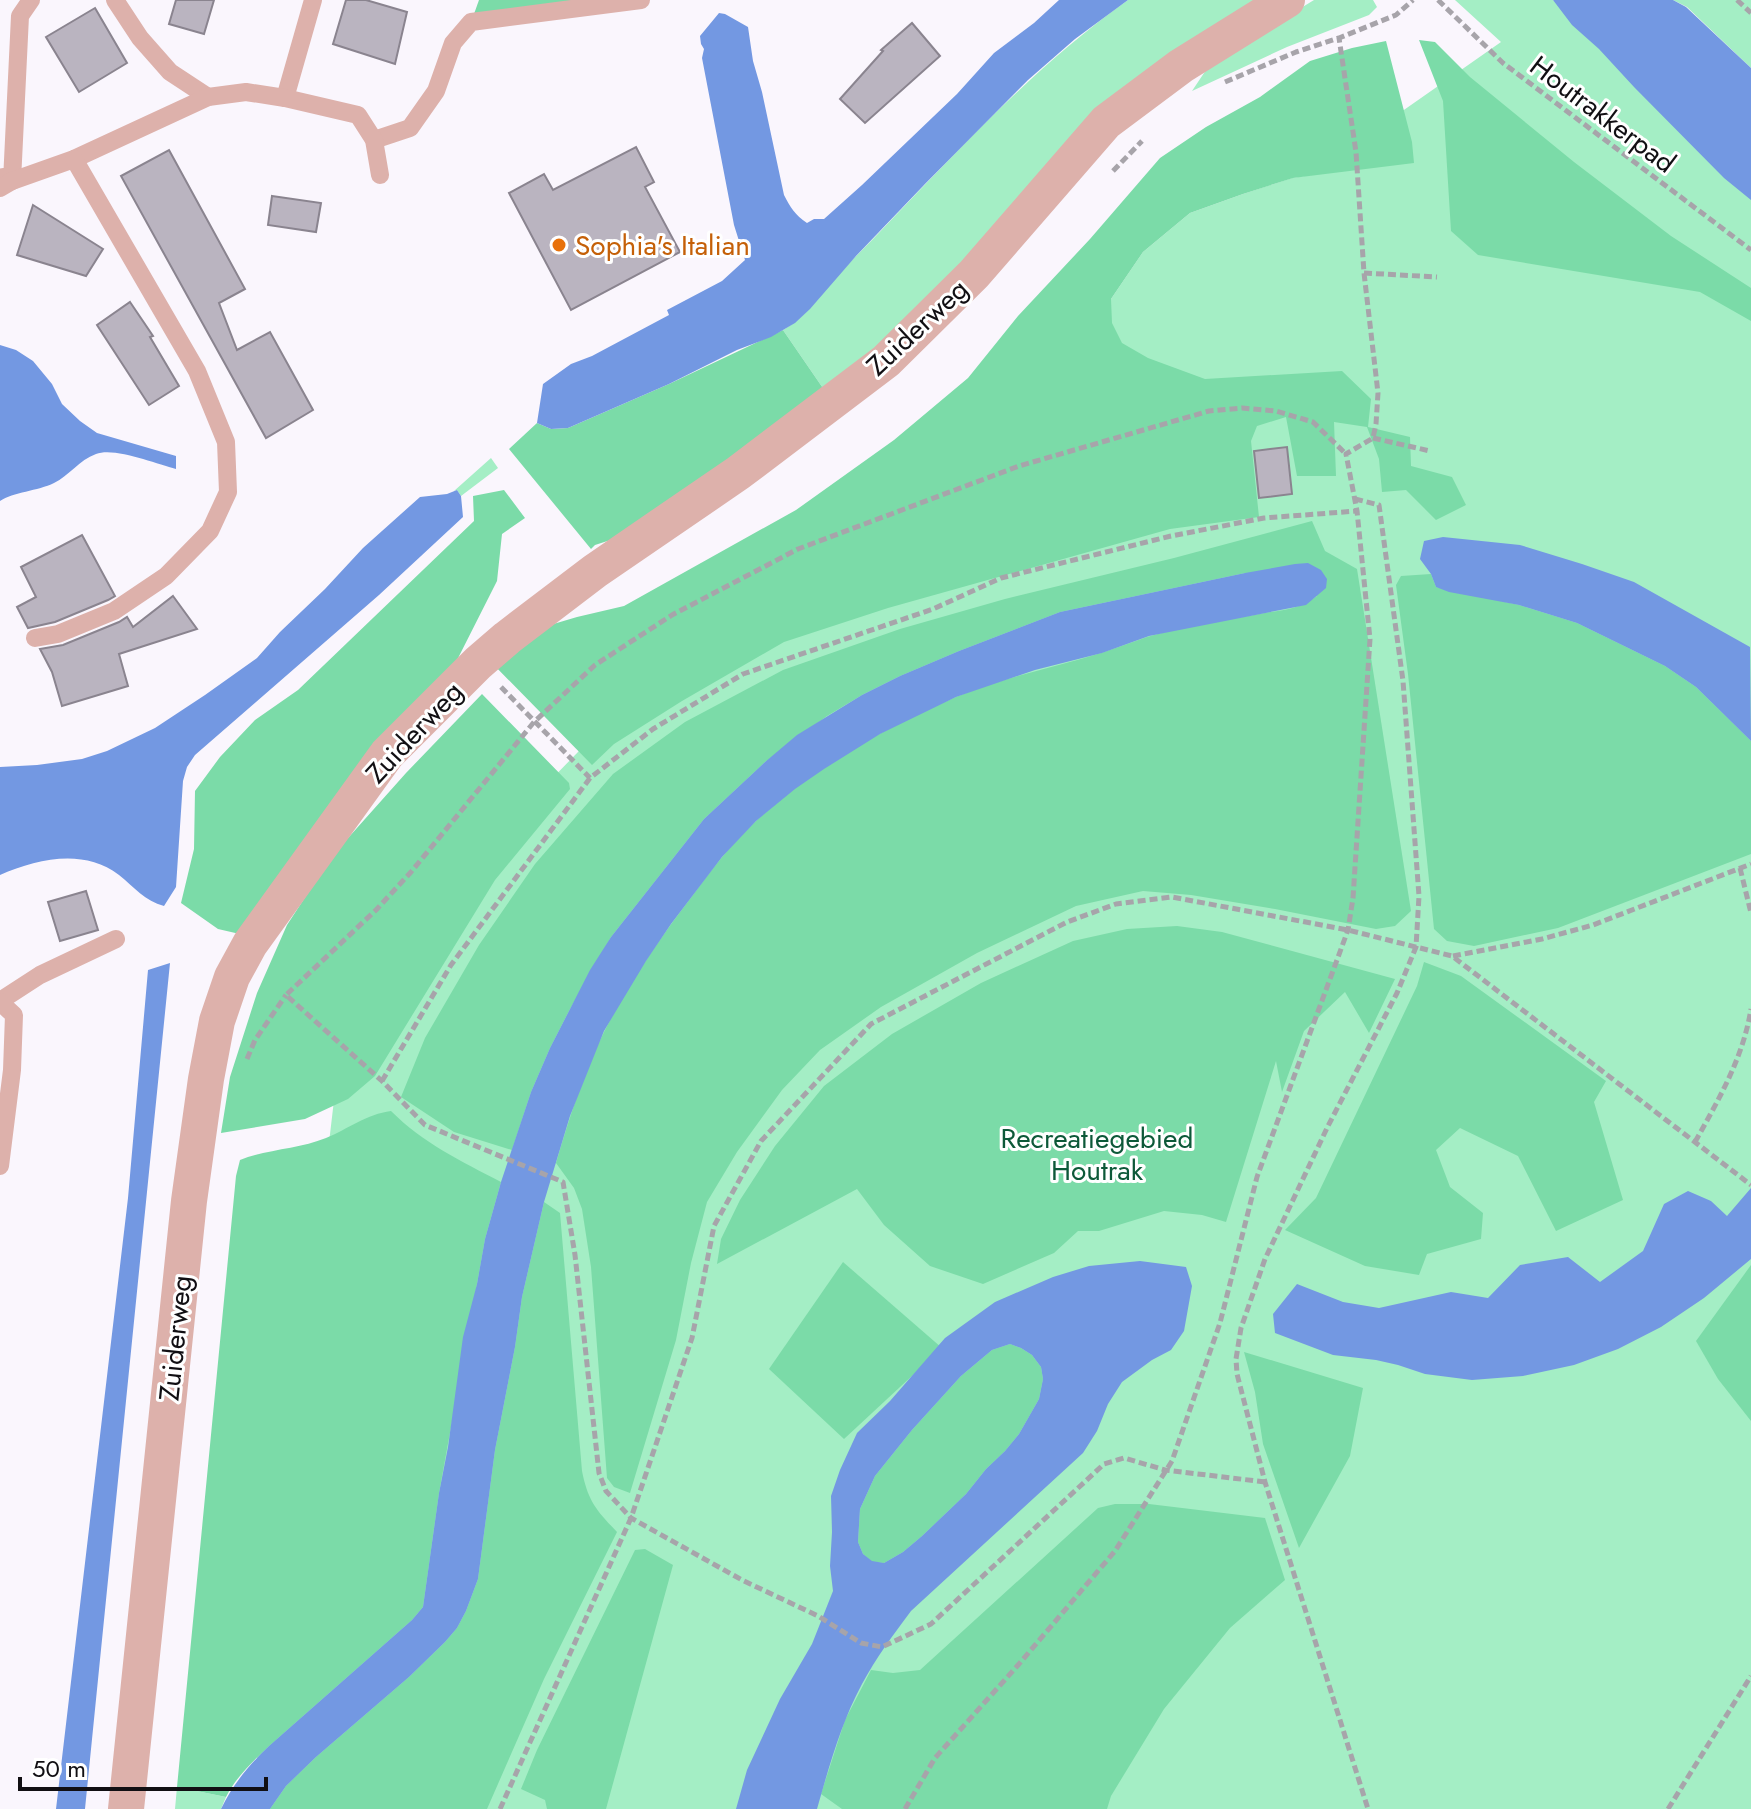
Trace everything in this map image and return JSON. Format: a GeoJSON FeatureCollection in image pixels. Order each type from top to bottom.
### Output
{"type":"FeatureCollection","features":[{"type":"Feature","properties":{"kind":"street","name":"Zuiderweg"},"geometry":{"type":"LineString","coordinates":[[126,1809],[189,1201],[206,1079],[217,1021],[232,977],[250,944],[387,754],[478,663],[595,571],[738,473],[886,361],[974,274],[1106,122],[1181,66],[1287,0]]}},
{"type":"Feature","properties":{"kind":"lane"},"geometry":{"type":"LineString","coordinates":[[31,0],[20,16],[4,182],[74,159],[208,97],[246,92],[358,115],[374,140],[380,175]]}},
{"type":"Feature","properties":{"kind":"lane"},"geometry":{"type":"LineString","coordinates":[[115,0],[140,38],[170,72],[208,97]]}},
{"type":"Feature","properties":{"kind":"lane"},"geometry":{"type":"LineString","coordinates":[[285,98],[313,0]]}},
{"type":"Feature","properties":{"kind":"lane"},"geometry":{"type":"LineString","coordinates":[[374,140],[410,128],[436,91],[453,43],[471,22],[641,0]]}},
{"type":"Feature","properties":{"kind":"lane"},"geometry":{"type":"LineString","coordinates":[[35,638],[58,634],[114,611],[166,576],[210,531],[228,492],[226,442],[197,371],[74,159]]}},
{"type":"Feature","properties":{"kind":"lane"},"geometry":{"type":"LineString","coordinates":[[0,1166],[12,1070],[14,1015],[0,1002],[40,975],[116,939]]}},
{"type":"Feature","properties":{"kind":"path"},"geometry":{"type":"LineString","coordinates":[[1373,438],[1378,393],[1364,273],[1356,152],[1339,38],[1396,15],[1413,0]]}},
{"type":"Feature","properties":{"kind":"path","name":"Houtrakkerpad"},"geometry":{"type":"LineString","coordinates":[[1438,0],[1503,63],[1751,250]]}},
{"type":"Feature","properties":{"kind":"path"},"geometry":{"type":"LineString","coordinates":[[1737,0],[1751,13]]}},
{"type":"Feature","properties":{"kind":"path"},"geometry":{"type":"LineString","coordinates":[[1364,273],[1437,277]]}},
{"type":"Feature","properties":{"kind":"path"},"geometry":{"type":"LineString","coordinates":[[905,1809],[935,1758],[1115,1551],[1165,1470],[1172,1461],[1220,1323],[1257,1177],[1348,930],[1370,639],[1357,511],[1346,454],[1313,422],[1276,411],[1242,408],[1209,411],[1019,466],[798,549],[672,615],[595,665],[534,722],[411,872],[376,910],[286,995],[382,1081],[425,1125],[563,1182],[575,1255],[599,1473],[606,1491],[631,1518],[742,1580],[818,1616],[861,1643],[882,1647],[931,1624],[1104,1464],[1124,1458],[1165,1470],[1265,1482]]}},
{"type":"Feature","properties":{"kind":"path"},"geometry":{"type":"LineString","coordinates":[[1346,454],[1373,438],[1430,451]]}},
{"type":"Feature","properties":{"kind":"path"},"geometry":{"type":"LineString","coordinates":[[1355,499],[1379,505],[1403,681],[1419,896],[1416,947],[1397,993],[1328,1126],[1265,1259],[1241,1328],[1236,1359],[1237,1374],[1265,1482],[1368,1809]]}},
{"type":"Feature","properties":{"kind":"path"},"geometry":{"type":"LineString","coordinates":[[382,1081],[451,965],[590,778],[653,729],[743,674],[933,609],[1001,578],[1171,536],[1264,518],[1357,511]]}},
{"type":"Feature","properties":{"kind":"path"},"geometry":{"type":"LineString","coordinates":[[478,663],[590,778]]}},
{"type":"Feature","properties":{"kind":"path"},"geometry":{"type":"LineString","coordinates":[[1452,956],[1542,939],[1593,925],[1751,864]]}},
{"type":"Feature","properties":{"kind":"path"},"geometry":{"type":"LineString","coordinates":[[1740,868],[1751,913]]}},
{"type":"Feature","properties":{"kind":"path"},"geometry":{"type":"LineString","coordinates":[[500,1809],[631,1518],[692,1338],[714,1226],[761,1141],[871,1024],[1067,922],[1116,904],[1172,897],[1348,930],[1452,956],[1748,1182]]}},
{"type":"Feature","properties":{"kind":"path"},"geometry":{"type":"LineString","coordinates":[[1695,1142],[1728,1082],[1747,1033],[1751,1009]]}},
{"type":"Feature","properties":{"kind":"path"},"geometry":{"type":"LineString","coordinates":[[1668,1809],[1751,1676]]}},
{"type":"Feature","properties":{"kind":"green space"},"geometry":{"type":"Polygon","coordinates":[[[479,0],[591,0],[474,14],[479,0]]]}},
{"type":"Feature","properties":{"kind":"green space"},"geometry":{"type":"Polygon","coordinates":[[[1128,0],[1257,0],[943,292],[827,394],[783,330],[807,311],[849,263],[1026,83],[1128,0]]]}},
{"type":"Feature","properties":{"kind":"green space"},"geometry":{"type":"Polygon","coordinates":[[[1314,0],[1373,0],[1377,7],[1369,15],[1287,47],[1192,91],[1210,64],[1314,0]]]}},
{"type":"Feature","properties":{"kind":"green space","name":"Recreatiegebied Houtrak"},"geometry":{"type":"Polygon","coordinates":[[[1455,0],[1553,0],[1557,3],[1561,0],[1751,104],[1751,1809],[251,1809],[347,989],[769,556],[1111,299],[1143,252],[1190,213],[1292,178],[1311,175],[1501,42],[1455,0]]]}},
{"type":"Feature","properties":{"kind":"green space"},"geometry":{"type":"Polygon","coordinates":[[[1673,0],[1751,0],[1751,68],[1687,7],[1673,0]]]}},
{"type":"Feature","properties":{"kind":"green space"},"geometry":{"type":"Polygon","coordinates":[[[1419,40],[1435,42],[1470,77],[1574,162],[1671,236],[1751,288],[1751,321],[1700,292],[1478,255],[1451,231],[1443,101],[1419,40]]]}},
{"type":"Feature","properties":{"kind":"green space"},"geometry":{"type":"Polygon","coordinates":[[[1386,41],[1412,142],[1414,163],[1293,178],[1190,213],[1143,252],[1111,299],[1112,323],[1122,343],[1148,358],[1205,379],[1342,371],[1371,399],[1368,427],[1410,437],[1411,466],[1452,477],[1466,505],[1436,520],[1406,490],[1382,492],[1379,459],[1367,427],[1334,422],[1336,476],[1297,476],[1286,417],[1257,426],[1251,441],[1259,517],[1170,529],[888,608],[784,642],[614,744],[592,765],[490,661],[540,628],[624,606],[796,510],[894,440],[968,378],[1018,316],[1160,158],[1206,127],[1260,97],[1310,61],[1386,41]]]}},
{"type":"Feature","properties":{"kind":"green space"},"geometry":{"type":"Polygon","coordinates":[[[783,330],[827,394],[623,536],[591,549],[509,449],[537,423],[551,429],[568,428],[783,330]]]}},
{"type":"Feature","properties":{"kind":"green space"},"geometry":{"type":"Polygon","coordinates":[[[491,458],[498,468],[461,496],[457,490],[454,491],[491,458]]]}},
{"type":"Feature","properties":{"kind":"green space"},"geometry":{"type":"Polygon","coordinates":[[[504,490],[525,518],[502,534],[497,581],[451,672],[244,935],[218,929],[181,903],[194,849],[195,791],[220,757],[255,720],[298,690],[474,521],[473,496],[504,490]]]}},
{"type":"Feature","properties":{"kind":"green space"},"geometry":{"type":"Polygon","coordinates":[[[1312,521],[1325,551],[1357,569],[1411,911],[1395,926],[1376,929],[1191,895],[1143,891],[1076,906],[977,953],[881,1007],[820,1050],[782,1090],[737,1152],[707,1202],[676,1340],[630,1493],[614,1487],[607,1478],[591,1267],[582,1209],[574,1188],[556,1163],[583,1080],[613,1014],[657,945],[715,866],[756,821],[801,783],[851,750],[929,709],[992,684],[1147,637],[1287,609],[1317,596],[1245,573],[1060,612],[900,676],[827,716],[765,762],[704,819],[611,937],[550,1048],[531,1092],[512,1150],[454,1132],[401,1097],[425,1038],[479,945],[535,864],[613,774],[685,722],[783,670],[900,629],[1005,599],[1312,521]]]}},
{"type":"Feature","properties":{"kind":"green space"},"geometry":{"type":"Polygon","coordinates":[[[1431,574],[1436,587],[1519,605],[1577,623],[1665,666],[1696,687],[1751,741],[1751,854],[1558,928],[1474,946],[1447,941],[1434,929],[1396,585],[1401,576],[1431,574]]]}},
{"type":"Feature","properties":{"kind":"green space"},"geometry":{"type":"Polygon","coordinates":[[[482,694],[569,783],[570,789],[495,880],[375,1076],[348,1099],[305,1119],[221,1133],[230,1077],[257,993],[287,925],[332,856],[482,694]]]}},
{"type":"Feature","properties":{"kind":"green space"},"geometry":{"type":"Polygon","coordinates":[[[1177,926],[1222,932],[1395,979],[1369,1033],[1345,992],[1304,1031],[1282,1092],[1276,1061],[1226,1222],[1202,1215],[1164,1211],[1099,1231],[1078,1231],[1054,1253],[983,1284],[930,1266],[884,1225],[857,1189],[717,1264],[721,1239],[740,1200],[775,1146],[824,1086],[892,1034],[981,983],[1073,941],[1127,929],[1177,926]]]}},
{"type":"Feature","properties":{"kind":"green space"},"geometry":{"type":"Polygon","coordinates":[[[1424,962],[1461,976],[1606,1081],[1594,1102],[1623,1200],[1556,1231],[1518,1156],[1460,1128],[1436,1150],[1450,1187],[1483,1213],[1481,1239],[1427,1254],[1419,1275],[1365,1266],[1285,1230],[1316,1198],[1417,986],[1424,962]]]}},
{"type":"Feature","properties":{"kind":"green space"},"geometry":{"type":"Polygon","coordinates":[[[391,1111],[429,1142],[501,1182],[485,1239],[439,1493],[423,1607],[257,1757],[226,1797],[177,1787],[240,1160],[316,1142],[366,1118],[391,1111]]]}},
{"type":"Feature","properties":{"kind":"green space"},"geometry":{"type":"Polygon","coordinates":[[[544,1202],[560,1213],[582,1471],[594,1504],[617,1532],[544,1679],[487,1809],[270,1809],[286,1786],[316,1757],[445,1642],[466,1611],[478,1579],[495,1450],[522,1297],[544,1202]]]}},
{"type":"Feature","properties":{"kind":"green space"},"geometry":{"type":"Polygon","coordinates":[[[843,1262],[942,1348],[844,1439],[769,1369],[843,1262]]]}},
{"type":"Feature","properties":{"kind":"green space"},"geometry":{"type":"Polygon","coordinates":[[[1751,1265],[1751,1421],[1718,1379],[1696,1341],[1751,1265]]]}},
{"type":"Feature","properties":{"kind":"green space"},"geometry":{"type":"Polygon","coordinates":[[[1010,1344],[1032,1355],[1041,1367],[1043,1379],[1039,1399],[1019,1434],[966,1494],[922,1536],[884,1563],[872,1562],[863,1554],[858,1542],[860,1509],[875,1476],[961,1376],[992,1350],[1010,1344]]]}},
{"type":"Feature","properties":{"kind":"green space"},"geometry":{"type":"Polygon","coordinates":[[[1244,1352],[1363,1388],[1350,1456],[1299,1548],[1263,1444],[1255,1392],[1244,1352]]]}},
{"type":"Feature","properties":{"kind":"green space"},"geometry":{"type":"Polygon","coordinates":[[[1115,1504],[1149,1504],[1265,1518],[1285,1580],[1230,1628],[1164,1709],[1111,1796],[1107,1809],[842,1809],[821,1794],[845,1720],[871,1670],[893,1673],[920,1670],[1098,1508],[1115,1504]]]}},
{"type":"Feature","properties":{"kind":"green space"},"geometry":{"type":"Polygon","coordinates":[[[645,1549],[673,1565],[606,1809],[547,1809],[545,1800],[521,1789],[635,1550],[645,1549]]]}},
{"type":"Feature","properties":{"kind":"green space"},"geometry":{"type":"Polygon","coordinates":[[[177,1787],[226,1797],[221,1809],[175,1809],[177,1787]]]}},
{"type":"Feature","properties":{"kind":"water"},"geometry":{"type":"Polygon","coordinates":[[[1059,0],[1128,0],[1075,39],[1028,80],[795,323],[771,337],[568,428],[551,429],[537,423],[543,384],[571,364],[669,315],[667,310],[722,281],[745,260],[734,225],[702,58],[704,49],[700,36],[719,13],[748,27],[784,195],[793,210],[807,223],[824,219],[957,94],[994,53],[1059,0]]]}},
{"type":"Feature","properties":{"kind":"water"},"geometry":{"type":"Polygon","coordinates":[[[1553,0],[1673,0],[1686,7],[1751,68],[1751,200],[1724,178],[1572,25],[1553,0]]]}},
{"type":"Feature","properties":{"kind":"water"},"geometry":{"type":"Polygon","coordinates":[[[0,345],[16,350],[33,361],[52,384],[62,404],[97,433],[176,456],[176,469],[124,454],[104,452],[90,457],[54,483],[0,501],[0,345]]]}},
{"type":"Feature","properties":{"kind":"water"},"geometry":{"type":"Polygon","coordinates":[[[457,490],[461,496],[463,517],[379,595],[195,755],[183,781],[176,887],[164,906],[145,897],[119,875],[91,861],[45,861],[0,875],[0,767],[82,759],[107,751],[155,728],[257,658],[363,548],[420,497],[457,490]]]}},
{"type":"Feature","properties":{"kind":"water"},"geometry":{"type":"Polygon","coordinates":[[[1443,537],[1520,545],[1634,582],[1750,647],[1751,741],[1696,687],[1665,666],[1577,623],[1519,605],[1436,587],[1420,559],[1424,541],[1443,537]]]}},
{"type":"Feature","properties":{"kind":"water"},"geometry":{"type":"Polygon","coordinates":[[[1308,563],[1321,570],[1327,579],[1326,588],[1306,605],[1149,636],[1102,653],[1035,670],[956,697],[880,734],[795,789],[756,821],[722,857],[671,924],[604,1031],[570,1116],[544,1202],[522,1297],[495,1450],[478,1579],[466,1611],[445,1642],[316,1757],[286,1786],[270,1809],[221,1809],[236,1783],[262,1753],[423,1607],[463,1337],[485,1239],[531,1092],[590,970],[611,937],[704,819],[797,735],[862,695],[900,676],[1060,612],[1245,573],[1308,563]]]}},
{"type":"Feature","properties":{"kind":"water"},"geometry":{"type":"Polygon","coordinates":[[[170,963],[85,1809],[56,1809],[128,1198],[148,970],[170,963]]]}},
{"type":"Feature","properties":{"kind":"water"},"geometry":{"type":"Polygon","coordinates":[[[1751,1188],[1751,1259],[1704,1298],[1661,1327],[1618,1349],[1574,1365],[1523,1376],[1472,1380],[1425,1374],[1376,1360],[1333,1355],[1275,1333],[1273,1314],[1297,1284],[1343,1302],[1379,1308],[1451,1292],[1488,1298],[1520,1265],[1568,1257],[1600,1282],[1643,1251],[1664,1204],[1688,1191],[1711,1201],[1727,1216],[1751,1188]]]}},
{"type":"Feature","properties":{"kind":"water"},"geometry":{"type":"Polygon","coordinates":[[[1140,1261],[1186,1267],[1192,1286],[1184,1331],[1171,1350],[1122,1382],[1083,1453],[911,1611],[867,1674],[855,1699],[836,1745],[817,1809],[736,1809],[747,1770],[780,1699],[812,1644],[833,1591],[830,1566],[831,1496],[857,1433],[890,1401],[945,1338],[995,1302],[1053,1277],[1089,1266],[1140,1261]],[[1010,1344],[992,1350],[961,1376],[875,1476],[860,1509],[858,1542],[863,1554],[872,1561],[884,1563],[922,1536],[966,1494],[1019,1434],[1039,1399],[1043,1379],[1041,1367],[1032,1355],[1010,1344]]]}},
{"type":"Feature","properties":{"kind":"building"},"geometry":{"type":"Polygon","coordinates":[[[176,0],[214,0],[204,34],[169,24],[176,0]]]}},
{"type":"Feature","properties":{"kind":"building"},"geometry":{"type":"Polygon","coordinates":[[[346,0],[366,0],[407,12],[395,64],[333,44],[346,0]]]}},
{"type":"Feature","properties":{"kind":"building"},"geometry":{"type":"Polygon","coordinates":[[[95,8],[127,63],[79,92],[46,37],[95,8]]]}},
{"type":"Feature","properties":{"kind":"building"},"geometry":{"type":"Polygon","coordinates":[[[912,23],[940,56],[865,123],[840,99],[881,50],[912,23]]]}},
{"type":"Feature","properties":{"kind":"building"},"geometry":{"type":"Polygon","coordinates":[[[636,147],[654,182],[645,187],[680,252],[571,310],[509,193],[544,174],[553,190],[636,147]]]}},
{"type":"Feature","properties":{"kind":"building"},"geometry":{"type":"Polygon","coordinates":[[[169,150],[245,289],[219,303],[237,350],[270,332],[313,410],[266,438],[121,176],[169,150]]]}},
{"type":"Feature","properties":{"kind":"building"},"geometry":{"type":"Polygon","coordinates":[[[272,196],[321,203],[316,232],[268,225],[272,196]]]}},
{"type":"Feature","properties":{"kind":"building"},"geometry":{"type":"Polygon","coordinates":[[[33,205],[103,249],[86,276],[17,255],[33,205]]]}},
{"type":"Feature","properties":{"kind":"building"},"geometry":{"type":"Polygon","coordinates":[[[130,302],[153,336],[150,337],[179,386],[149,405],[97,325],[130,302]]]}},
{"type":"Feature","properties":{"kind":"building"},"geometry":{"type":"Polygon","coordinates":[[[1287,447],[1292,494],[1259,498],[1254,451],[1287,447]]]}},
{"type":"Feature","properties":{"kind":"building"},"geometry":{"type":"Polygon","coordinates":[[[82,535],[115,596],[55,622],[28,628],[17,607],[36,597],[21,567],[82,535]]]}},
{"type":"Feature","properties":{"kind":"building"},"geometry":{"type":"Polygon","coordinates":[[[173,596],[197,629],[119,654],[128,686],[62,706],[52,672],[40,649],[63,645],[127,617],[133,627],[173,596]]]}},
{"type":"Feature","properties":{"kind":"building"},"geometry":{"type":"Polygon","coordinates":[[[86,891],[98,930],[60,941],[48,902],[86,891]]]}},
{"type":"Feature","properties":{"kind":"place","name":"Sophia's Italian"},"geometry":{"type":"Point","coordinates":[559,245]}}]}
